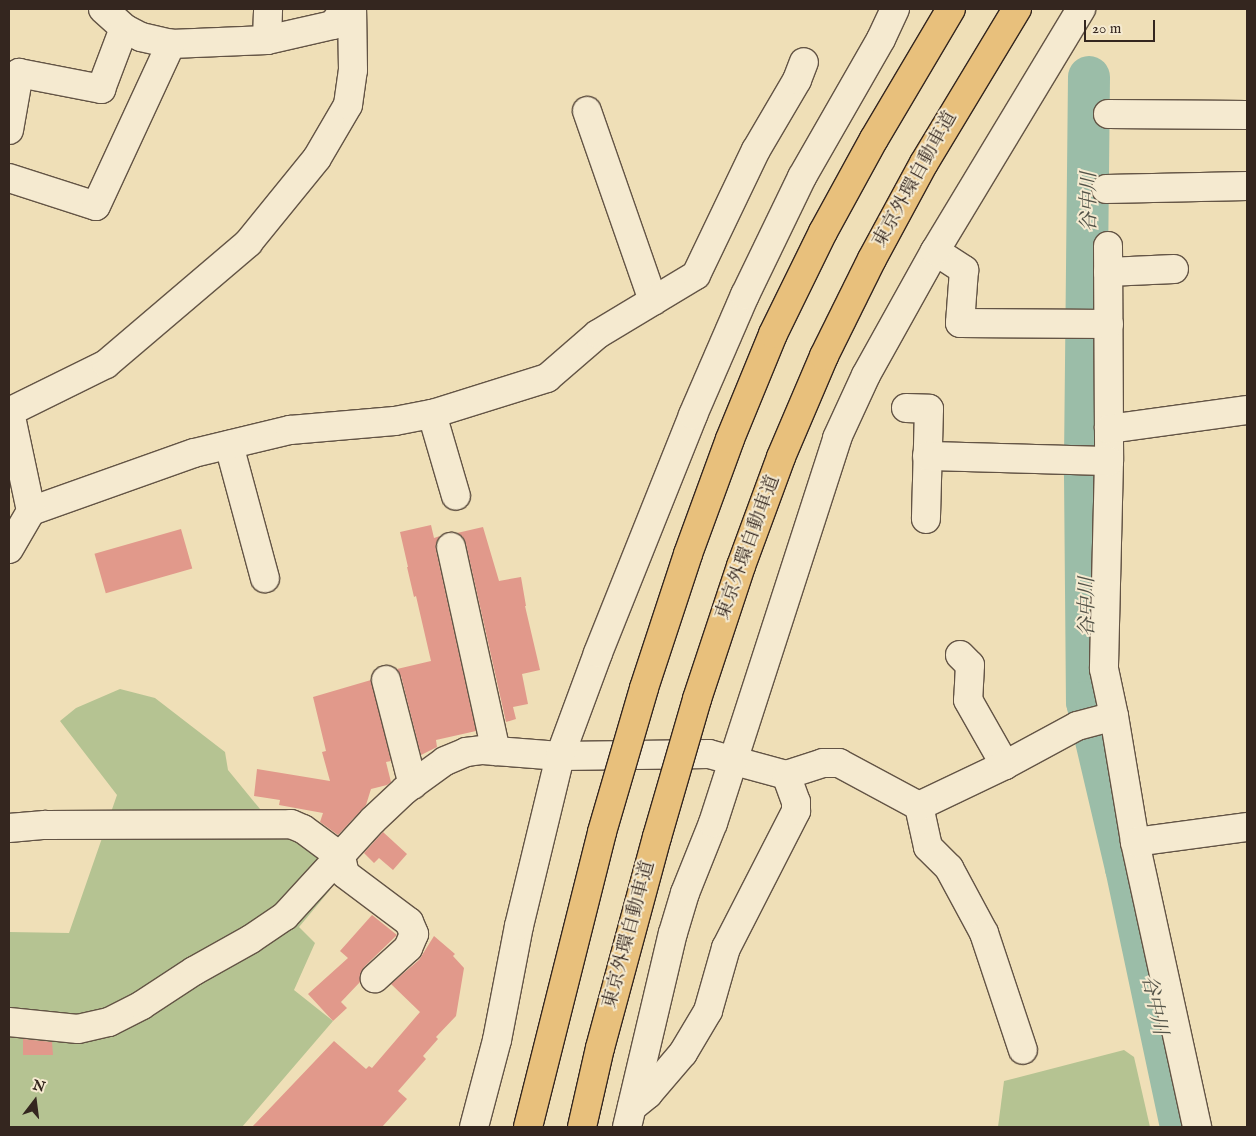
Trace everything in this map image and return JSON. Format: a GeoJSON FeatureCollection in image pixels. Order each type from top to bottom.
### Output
{"type":"FeatureCollection","features":[{"type":"Feature","properties":{"kind":"highway"},"geometry":{"type":"LineString","coordinates":[[528,1127],[602,832],[644,688],[688,554],[730,439],[773,334],[823,232],[879,130],[951,9]]}},
{"type":"Feature","properties":{"kind":"highway","name":"東京外環自動車道"},"geometry":{"type":"LineString","coordinates":[[582,1127],[600,1048],[657,836],[697,699],[741,566],[781,457],[824,356],[872,259],[924,163],[1017,9]]}},
{"type":"Feature","properties":{"kind":"street"},"geometry":{"type":"LineString","coordinates":[[103,9],[124,28],[141,37],[171,44],[267,40],[333,25],[344,9]]}},
{"type":"Feature","properties":{"kind":"street"},"geometry":{"type":"LineString","coordinates":[[267,40],[268,9]]}},
{"type":"Feature","properties":{"kind":"street"},"geometry":{"type":"LineString","coordinates":[[31,511],[9,412],[106,364],[248,243],[317,158],[348,105],[352,70],[352,9]]}},
{"type":"Feature","properties":{"kind":"street"},"geometry":{"type":"LineString","coordinates":[[474,1127],[497,1040],[521,917],[560,756],[598,653],[693,415],[745,295],[802,177],[896,9]]}},
{"type":"Feature","properties":{"kind":"street"},"geometry":{"type":"LineString","coordinates":[[629,1117],[672,933],[734,760],[837,438],[866,375],[936,251],[1081,9]]}},
{"type":"Feature","properties":{"kind":"street"},"geometry":{"type":"LineString","coordinates":[[9,130],[19,73],[101,89],[124,28]]}},
{"type":"Feature","properties":{"kind":"street"},"geometry":{"type":"LineString","coordinates":[[9,178],[96,206],[171,44]]}},
{"type":"Feature","properties":{"kind":"street"},"geometry":{"type":"LineString","coordinates":[[10,546],[31,511],[136,472],[194,453],[290,430],[395,421],[432,414],[547,378],[598,334],[696,275],[756,150],[797,80],[804,62]]}},
{"type":"Feature","properties":{"kind":"street"},"geometry":{"type":"LineString","coordinates":[[587,111],[653,301]]}},
{"type":"Feature","properties":{"kind":"street"},"geometry":{"type":"LineString","coordinates":[[1108,114],[1247,115]]}},
{"type":"Feature","properties":{"kind":"street"},"geometry":{"type":"LineString","coordinates":[[1106,189],[1247,186]]}},
{"type":"Feature","properties":{"kind":"street"},"geometry":{"type":"LineString","coordinates":[[936,251],[964,270],[960,324],[1094,324]]}},
{"type":"Feature","properties":{"kind":"street"},"geometry":{"type":"LineString","coordinates":[[1174,269],[1108,259],[1094,324],[1109,429],[1093,460],[1104,670],[1098,720],[1134,842],[1197,1127]]}},
{"type":"Feature","properties":{"kind":"street"},"geometry":{"type":"LineString","coordinates":[[906,408],[929,409],[926,519]]}},
{"type":"Feature","properties":{"kind":"street"},"geometry":{"type":"LineString","coordinates":[[1109,429],[1247,410]]}},
{"type":"Feature","properties":{"kind":"street"},"geometry":{"type":"LineString","coordinates":[[432,414],[456,496]]}},
{"type":"Feature","properties":{"kind":"street"},"geometry":{"type":"LineString","coordinates":[[229,445],[265,578]]}},
{"type":"Feature","properties":{"kind":"street"},"geometry":{"type":"LineString","coordinates":[[927,456],[1093,460]]}},
{"type":"Feature","properties":{"kind":"street"},"geometry":{"type":"LineString","coordinates":[[451,547],[496,751]]}},
{"type":"Feature","properties":{"kind":"street"},"geometry":{"type":"LineString","coordinates":[[960,655],[970,665],[968,700],[1005,765]]}},
{"type":"Feature","properties":{"kind":"street"},"geometry":{"type":"LineString","coordinates":[[386,680],[413,785]]}},
{"type":"Feature","properties":{"kind":"street"},"geometry":{"type":"LineString","coordinates":[[919,806],[1098,720]]}},
{"type":"Feature","properties":{"kind":"street"},"geometry":{"type":"LineString","coordinates":[[9,1022],[78,1029],[109,1022],[142,1005],[194,971],[227,954],[285,916],[373,820],[413,785],[446,761],[466,752],[496,751],[560,756],[708,754],[786,775],[823,763],[840,763],[919,806],[928,847],[949,868],[984,933],[1023,1050]]}},
{"type":"Feature","properties":{"kind":"street"},"geometry":{"type":"LineString","coordinates":[[629,1117],[683,1052],[708,1011],[726,948],[796,811],[796,802],[786,775]]}},
{"type":"Feature","properties":{"kind":"street"},"geometry":{"type":"LineString","coordinates":[[9,828],[36,825],[291,824],[303,830],[341,857],[345,874],[409,922],[414,934],[408,948],[375,978]]}},
{"type":"Feature","properties":{"kind":"street"},"geometry":{"type":"LineString","coordinates":[[1134,842],[1247,827]]}},
{"type":"Feature","properties":{"kind":"green space"},"geometry":{"type":"Polygon","coordinates":[[[120,689],[155,698],[225,752],[228,770],[260,809],[320,855],[330,890],[299,927],[315,943],[294,990],[333,1021],[242,1127],[9,1127],[9,932],[69,933],[117,795],[60,721],[76,708],[120,689]]]}},
{"type":"Feature","properties":{"kind":"green space"},"geometry":{"type":"Polygon","coordinates":[[[1124,1050],[1134,1057],[1150,1127],[998,1127],[1004,1081],[1124,1050]]]}},
{"type":"Feature","properties":{"kind":"building"},"geometry":{"type":"Polygon","coordinates":[[[431,525],[434,538],[440,536],[436,543],[436,550],[476,731],[436,740],[437,747],[421,755],[401,676],[397,669],[431,661],[416,596],[414,597],[400,532],[431,525]]]}},
{"type":"Feature","properties":{"kind":"building"},"geometry":{"type":"Polygon","coordinates":[[[483,527],[499,581],[521,577],[525,606],[540,670],[522,674],[528,704],[513,707],[516,719],[506,722],[466,544],[463,537],[457,533],[483,527]]]}},
{"type":"Feature","properties":{"kind":"building"},"geometry":{"type":"Polygon","coordinates":[[[181,529],[192,568],[106,593],[94,554],[181,529]]]}},
{"type":"Feature","properties":{"kind":"building"},"geometry":{"type":"Polygon","coordinates":[[[371,680],[391,761],[386,762],[391,782],[387,785],[371,789],[366,805],[338,835],[320,822],[323,813],[279,805],[280,800],[254,796],[257,769],[330,781],[322,752],[326,751],[313,697],[371,680]]]}},
{"type":"Feature","properties":{"kind":"building"},"geometry":{"type":"Polygon","coordinates":[[[383,832],[407,854],[393,870],[379,858],[374,863],[364,853],[383,832]]]}},
{"type":"Feature","properties":{"kind":"building"},"geometry":{"type":"Polygon","coordinates":[[[372,915],[397,935],[364,967],[360,974],[360,982],[341,1002],[347,1008],[333,1021],[308,994],[348,958],[340,951],[372,915]]]}},
{"type":"Feature","properties":{"kind":"building"},"geometry":{"type":"Polygon","coordinates":[[[434,936],[455,954],[453,956],[464,968],[456,1016],[436,1037],[438,1039],[423,1056],[426,1059],[398,1091],[407,1099],[382,1127],[252,1127],[334,1041],[366,1069],[369,1066],[372,1068],[420,1012],[391,984],[419,960],[434,936]]]}},
{"type":"Feature","properties":{"kind":"building"},"geometry":{"type":"Polygon","coordinates":[[[23,1039],[52,1042],[53,1055],[23,1055],[23,1039]]]}},
{"type":"Feature","properties":{"kind":"waterway","name":"谷中川"},"geometry":{"type":"LineString","coordinates":[[1089,77],[1085,475],[1087,702],[1126,868],[1181,1127]]}}]}
